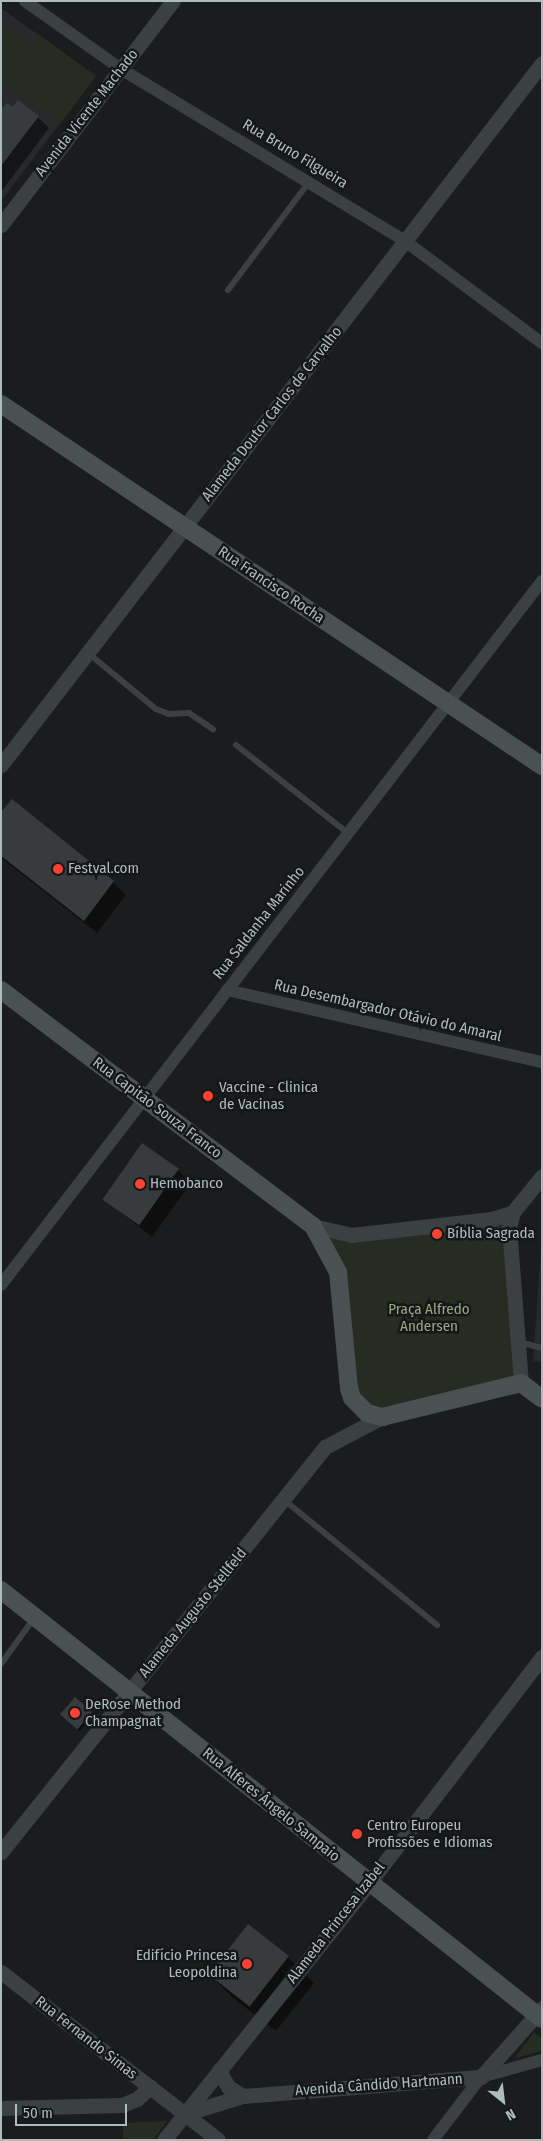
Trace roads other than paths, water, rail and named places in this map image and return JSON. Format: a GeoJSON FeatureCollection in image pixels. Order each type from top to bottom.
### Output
{"type":"FeatureCollection","features":[{"type":"Feature","properties":{"kind":"main road","name":"Rua Francisco Rocha"},"geometry":{"type":"LineString","coordinates":[[1,404],[542,766]]}},
{"type":"Feature","properties":{"kind":"main road","name":"Rua Capitão Souza Franco"},"geometry":{"type":"LineString","coordinates":[[1,990],[313,1226]]}},
{"type":"Feature","properties":{"kind":"main road"},"geometry":{"type":"LineString","coordinates":[[313,1226],[334,1259],[342,1284],[348,1388],[359,1406],[382,1417],[521,1383],[542,1399]]}},
{"type":"Feature","properties":{"kind":"main road","name":"Rua Alferes Ângelo Sampaio"},"geometry":{"type":"LineString","coordinates":[[1,1590],[369,1883],[540,2014]]}},
{"type":"Feature","properties":{"kind":"street","name":"Rua Bruno Filgueira"},"geometry":{"type":"LineString","coordinates":[[25,1],[121,69],[309,181],[405,241],[542,343]]}},
{"type":"Feature","properties":{"kind":"street","name":"Avenida Vicente Machado"},"geometry":{"type":"LineString","coordinates":[[1,225],[173,1]]}},
{"type":"Feature","properties":{"kind":"street","name":"Alameda Doutor Carlos de Carvalho"},"geometry":{"type":"LineString","coordinates":[[1,765],[542,63]]}},
{"type":"Feature","properties":{"kind":"street","name":"Rua Saldanha Marinho"},"geometry":{"type":"LineString","coordinates":[[1,1285],[542,581]]}},
{"type":"Feature","properties":{"kind":"street","name":"Rua Desembargador Otávio do Amaral"},"geometry":{"type":"LineString","coordinates":[[228,990],[542,1062]]}},
{"type":"Feature","properties":{"kind":"street"},"geometry":{"type":"LineString","coordinates":[[521,1383],[508,1240],[513,1212],[542,1176]]}},
{"type":"Feature","properties":{"kind":"street"},"geometry":{"type":"LineString","coordinates":[[313,1226],[351,1235],[492,1219],[513,1212]]}},
{"type":"Feature","properties":{"kind":"street","name":"Alameda Augusto Stellfeld"},"geometry":{"type":"LineString","coordinates":[[1,1852],[326,1447],[382,1417]]}},
{"type":"Feature","properties":{"kind":"street","name":"Alameda Princesa Izabel"},"geometry":{"type":"LineString","coordinates":[[164,2140],[369,1883],[542,1657]]}},
{"type":"Feature","properties":{"kind":"street","name":"Rua Fernando Simas"},"geometry":{"type":"LineString","coordinates":[[1,1972],[218,2140]]}},
{"type":"Feature","properties":{"kind":"street"},"geometry":{"type":"LineString","coordinates":[[433,2140],[481,2077],[540,2014]]}},
{"type":"Feature","properties":{"kind":"street","name":"Avenida Cândido Hartmann"},"geometry":{"type":"LineString","coordinates":[[184,2114],[244,2096],[481,2077],[542,2060]]}},
{"type":"Feature","properties":{"kind":"street"},"geometry":{"type":"LineString","coordinates":[[219,2070],[228,2087],[244,2096]]}},
{"type":"Feature","properties":{"kind":"street"},"geometry":{"type":"LineString","coordinates":[[1,2108],[122,2105],[140,2098],[150,2087]]}},
{"type":"Feature","properties":{"kind":"lane"},"geometry":{"type":"LineString","coordinates":[[228,290],[309,181]]}},
{"type":"Feature","properties":{"kind":"lane"},"geometry":{"type":"LineString","coordinates":[[88,652],[156,708],[170,714],[189,713],[213,729]]}},
{"type":"Feature","properties":{"kind":"lane"},"geometry":{"type":"LineString","coordinates":[[236,745],[348,833]]}},
{"type":"Feature","properties":{"kind":"lane"},"geometry":{"type":"LineString","coordinates":[[518,1342],[542,1348]]}},
{"type":"Feature","properties":{"kind":"lane"},"geometry":{"type":"LineString","coordinates":[[283,1499],[437,1625]]}},
{"type":"Feature","properties":{"kind":"lane"},"geometry":{"type":"LineString","coordinates":[[1,1664],[35,1617]]}},
{"type":"Feature","properties":{"kind":"place","name":"Festval.com"},"geometry":{"type":"Point","coordinates":[58,869]}},
{"type":"Feature","properties":{"kind":"place","name":"Vaccine - Clinica de Vacinas"},"geometry":{"type":"Point","coordinates":[208,1096]}},
{"type":"Feature","properties":{"kind":"place","name":"Hemobanco"},"geometry":{"type":"Point","coordinates":[140,1184]}},
{"type":"Feature","properties":{"kind":"place","name":"Bíblia Sagrada"},"geometry":{"type":"Point","coordinates":[437,1234]}},
{"type":"Feature","properties":{"kind":"place","name":"DeRose Method Champagnat"},"geometry":{"type":"Point","coordinates":[75,1713]}},
{"type":"Feature","properties":{"kind":"place","name":"Centro Europeu Profissões e Idiomas"},"geometry":{"type":"Point","coordinates":[357,1834]}},
{"type":"Feature","properties":{"kind":"place","name":"Edifício Princesa Leopoldina"},"geometry":{"type":"Point","coordinates":[247,1964]}},
{"type":"Feature","properties":{"kind":"park label","name":"Praça Alfredo Andersen"},"geometry":{"type":"Point","coordinates":[429,1318]}}]}
